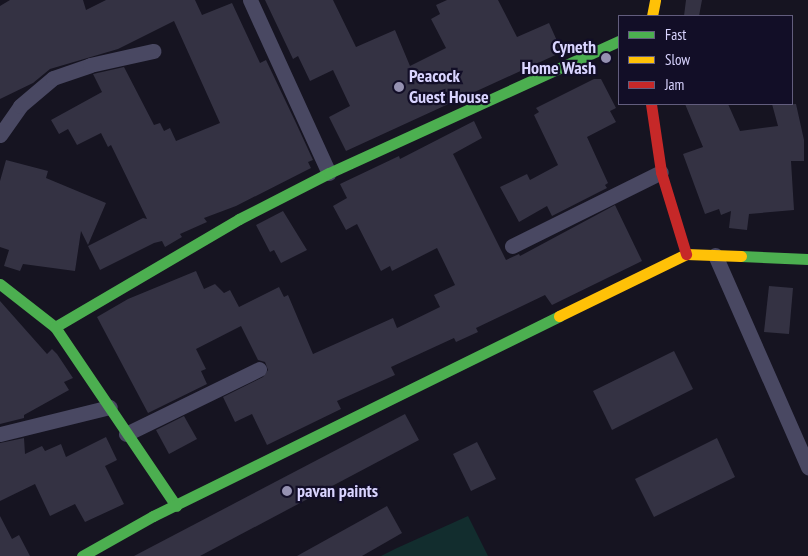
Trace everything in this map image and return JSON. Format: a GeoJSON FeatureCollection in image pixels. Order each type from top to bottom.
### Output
{"type":"FeatureCollection","features":[{"type":"Feature","properties":{"kind":"street"},"geometry":{"type":"LineString","coordinates":[[250,0],[329,173]]}},
{"type":"Feature","properties":{"kind":"street"},"geometry":{"type":"LineString","coordinates":[[652,15],[655,0]]}},
{"type":"Feature","properties":{"kind":"street"},"geometry":{"type":"LineString","coordinates":[[55,327],[239,219],[329,173],[618,41]]}},
{"type":"Feature","properties":{"kind":"street"},"geometry":{"type":"LineString","coordinates":[[0,134],[20,106],[53,78],[90,65],[153,51]]}},
{"type":"Feature","properties":{"kind":"street"},"geometry":{"type":"LineString","coordinates":[[651,105],[661,172],[686,254]]}},
{"type":"Feature","properties":{"kind":"street"},"geometry":{"type":"LineString","coordinates":[[512,246],[661,172]]}},
{"type":"Feature","properties":{"kind":"street"},"geometry":{"type":"LineString","coordinates":[[82,556],[176,506],[686,254],[808,259]]}},
{"type":"Feature","properties":{"kind":"street"},"geometry":{"type":"LineString","coordinates":[[715,255],[808,467]]}},
{"type":"Feature","properties":{"kind":"street"},"geometry":{"type":"LineString","coordinates":[[0,284],[55,327],[176,506]]}},
{"type":"Feature","properties":{"kind":"street"},"geometry":{"type":"LineString","coordinates":[[126,434],[258,369]]}},
{"type":"Feature","properties":{"kind":"street"},"geometry":{"type":"LineString","coordinates":[[0,434],[110,407]]}},
{"type":"Feature","properties":{"kind":"green space"},"geometry":{"type":"Polygon","coordinates":[[[468,516],[488,556],[381,556],[397,548],[468,516]]]}},
{"type":"Feature","properties":{"kind":"building"},"geometry":{"type":"Polygon","coordinates":[[[10,0],[83,0],[86,10],[106,0],[195,0],[202,15],[232,3],[260,63],[266,60],[313,160],[308,162],[311,168],[236,206],[204,218],[207,222],[180,234],[182,237],[165,247],[162,241],[154,243],[100,270],[88,246],[143,218],[147,219],[111,145],[108,147],[101,133],[77,145],[68,129],[59,134],[51,120],[102,92],[93,74],[124,67],[154,125],[160,123],[164,131],[170,128],[176,141],[220,123],[174,21],[118,49],[50,69],[33,83],[0,99],[0,6],[10,0]]]}},
{"type":"Feature","properties":{"kind":"building"},"geometry":{"type":"Polygon","coordinates":[[[265,0],[333,0],[356,47],[395,30],[410,66],[446,48],[431,19],[440,14],[436,5],[447,0],[498,0],[517,37],[549,23],[562,52],[346,151],[329,117],[350,106],[333,70],[310,81],[298,56],[293,59],[265,0]]]}},
{"type":"Feature","properties":{"kind":"building"},"geometry":{"type":"Polygon","coordinates":[[[686,0],[702,0],[699,15],[684,15],[686,0]]]}},
{"type":"Feature","properties":{"kind":"building"},"geometry":{"type":"Polygon","coordinates":[[[594,79],[601,79],[616,108],[610,111],[616,122],[587,137],[608,183],[605,185],[607,188],[552,216],[547,206],[519,222],[500,187],[527,174],[530,180],[558,165],[534,115],[539,112],[536,108],[594,79]]]}},
{"type":"Feature","properties":{"kind":"building"},"geometry":{"type":"Polygon","coordinates":[[[796,104],[804,140],[804,161],[791,161],[794,210],[749,214],[747,230],[729,228],[731,211],[721,215],[719,209],[705,214],[683,154],[703,147],[685,105],[728,105],[740,131],[778,126],[772,105],[796,104]]]}},
{"type":"Feature","properties":{"kind":"building"},"geometry":{"type":"Polygon","coordinates":[[[474,121],[482,138],[453,154],[506,260],[519,254],[520,256],[615,205],[642,261],[552,305],[545,295],[476,328],[478,332],[456,342],[454,338],[391,367],[395,375],[337,401],[341,409],[267,445],[252,414],[235,422],[223,397],[263,377],[268,370],[265,362],[258,360],[241,326],[196,349],[206,369],[201,371],[207,384],[148,413],[97,317],[128,299],[196,271],[204,289],[215,284],[224,293],[230,290],[239,307],[279,287],[284,297],[288,295],[313,354],[393,318],[397,328],[440,307],[434,295],[455,285],[437,248],[392,271],[390,266],[381,271],[357,224],[346,230],[333,206],[347,198],[340,184],[399,156],[400,159],[474,121]]]}},
{"type":"Feature","properties":{"kind":"building"},"geometry":{"type":"Polygon","coordinates":[[[6,160],[48,171],[46,178],[106,203],[88,245],[81,231],[75,271],[23,264],[20,271],[4,266],[9,250],[0,247],[0,181],[6,160]]]}},
{"type":"Feature","properties":{"kind":"building"},"geometry":{"type":"Polygon","coordinates":[[[283,211],[307,250],[281,263],[274,250],[270,252],[256,225],[283,211]]]}},
{"type":"Feature","properties":{"kind":"building"},"geometry":{"type":"Polygon","coordinates":[[[769,286],[793,288],[789,334],[764,332],[769,286]]]}},
{"type":"Feature","properties":{"kind":"building"},"geometry":{"type":"Polygon","coordinates":[[[0,301],[47,354],[52,349],[57,354],[73,378],[64,382],[69,390],[24,415],[24,418],[0,424],[0,301]]]}},
{"type":"Feature","properties":{"kind":"building"},"geometry":{"type":"Polygon","coordinates":[[[674,351],[693,389],[612,430],[593,391],[674,351]]]}},
{"type":"Feature","properties":{"kind":"building"},"geometry":{"type":"Polygon","coordinates":[[[405,414],[419,440],[200,556],[134,556],[405,414]]]}},
{"type":"Feature","properties":{"kind":"building"},"geometry":{"type":"Polygon","coordinates":[[[184,416],[197,439],[169,454],[156,430],[184,416]]]}},
{"type":"Feature","properties":{"kind":"building"},"geometry":{"type":"Polygon","coordinates":[[[106,437],[117,460],[105,466],[124,504],[85,522],[75,504],[50,516],[35,484],[0,501],[0,443],[24,438],[25,454],[42,446],[45,451],[61,444],[66,457],[106,437]]]}},
{"type":"Feature","properties":{"kind":"building"},"geometry":{"type":"Polygon","coordinates":[[[717,438],[735,477],[654,517],[635,479],[717,438]]]}},
{"type":"Feature","properties":{"kind":"building"},"geometry":{"type":"Polygon","coordinates":[[[477,442],[496,479],[471,491],[453,454],[477,442]]]}},
{"type":"Feature","properties":{"kind":"building"},"geometry":{"type":"Polygon","coordinates":[[[387,506],[402,533],[362,556],[297,556],[387,506]]]}},
{"type":"Feature","properties":{"kind":"building"},"geometry":{"type":"Polygon","coordinates":[[[0,516],[12,539],[19,535],[30,556],[0,556],[0,516]]]}},
{"type":"Feature","properties":{"kind":"traffic: fast"},"geometry":{"type":"LineString","coordinates":[[55,327],[239,219],[329,173],[618,41]]}},
{"type":"Feature","properties":{"kind":"traffic: fast"},"geometry":{"type":"LineString","coordinates":[[741,256],[808,259]]}},
{"type":"Feature","properties":{"kind":"traffic: fast"},"geometry":{"type":"LineString","coordinates":[[0,284],[55,327],[176,506]]}},
{"type":"Feature","properties":{"kind":"traffic: fast"},"geometry":{"type":"LineString","coordinates":[[82,556],[153,516],[559,316]]}},
{"type":"Feature","properties":{"kind":"traffic: slow"},"geometry":{"type":"LineString","coordinates":[[652,15],[655,0]]}},
{"type":"Feature","properties":{"kind":"traffic: slow"},"geometry":{"type":"LineString","coordinates":[[559,316],[686,254],[741,256]]}},
{"type":"Feature","properties":{"kind":"traffic: jam"},"geometry":{"type":"LineString","coordinates":[[651,105],[661,172],[686,254]]}},
{"type":"Feature","properties":{"kind":"place","name":"Cyneth Home Wash"},"geometry":{"type":"Point","coordinates":[606,58]}},
{"type":"Feature","properties":{"kind":"place","name":"Peacock Guest House"},"geometry":{"type":"Point","coordinates":[399,87]}},
{"type":"Feature","properties":{"kind":"place","name":"pavan paints"},"geometry":{"type":"Point","coordinates":[287,491]}}]}
